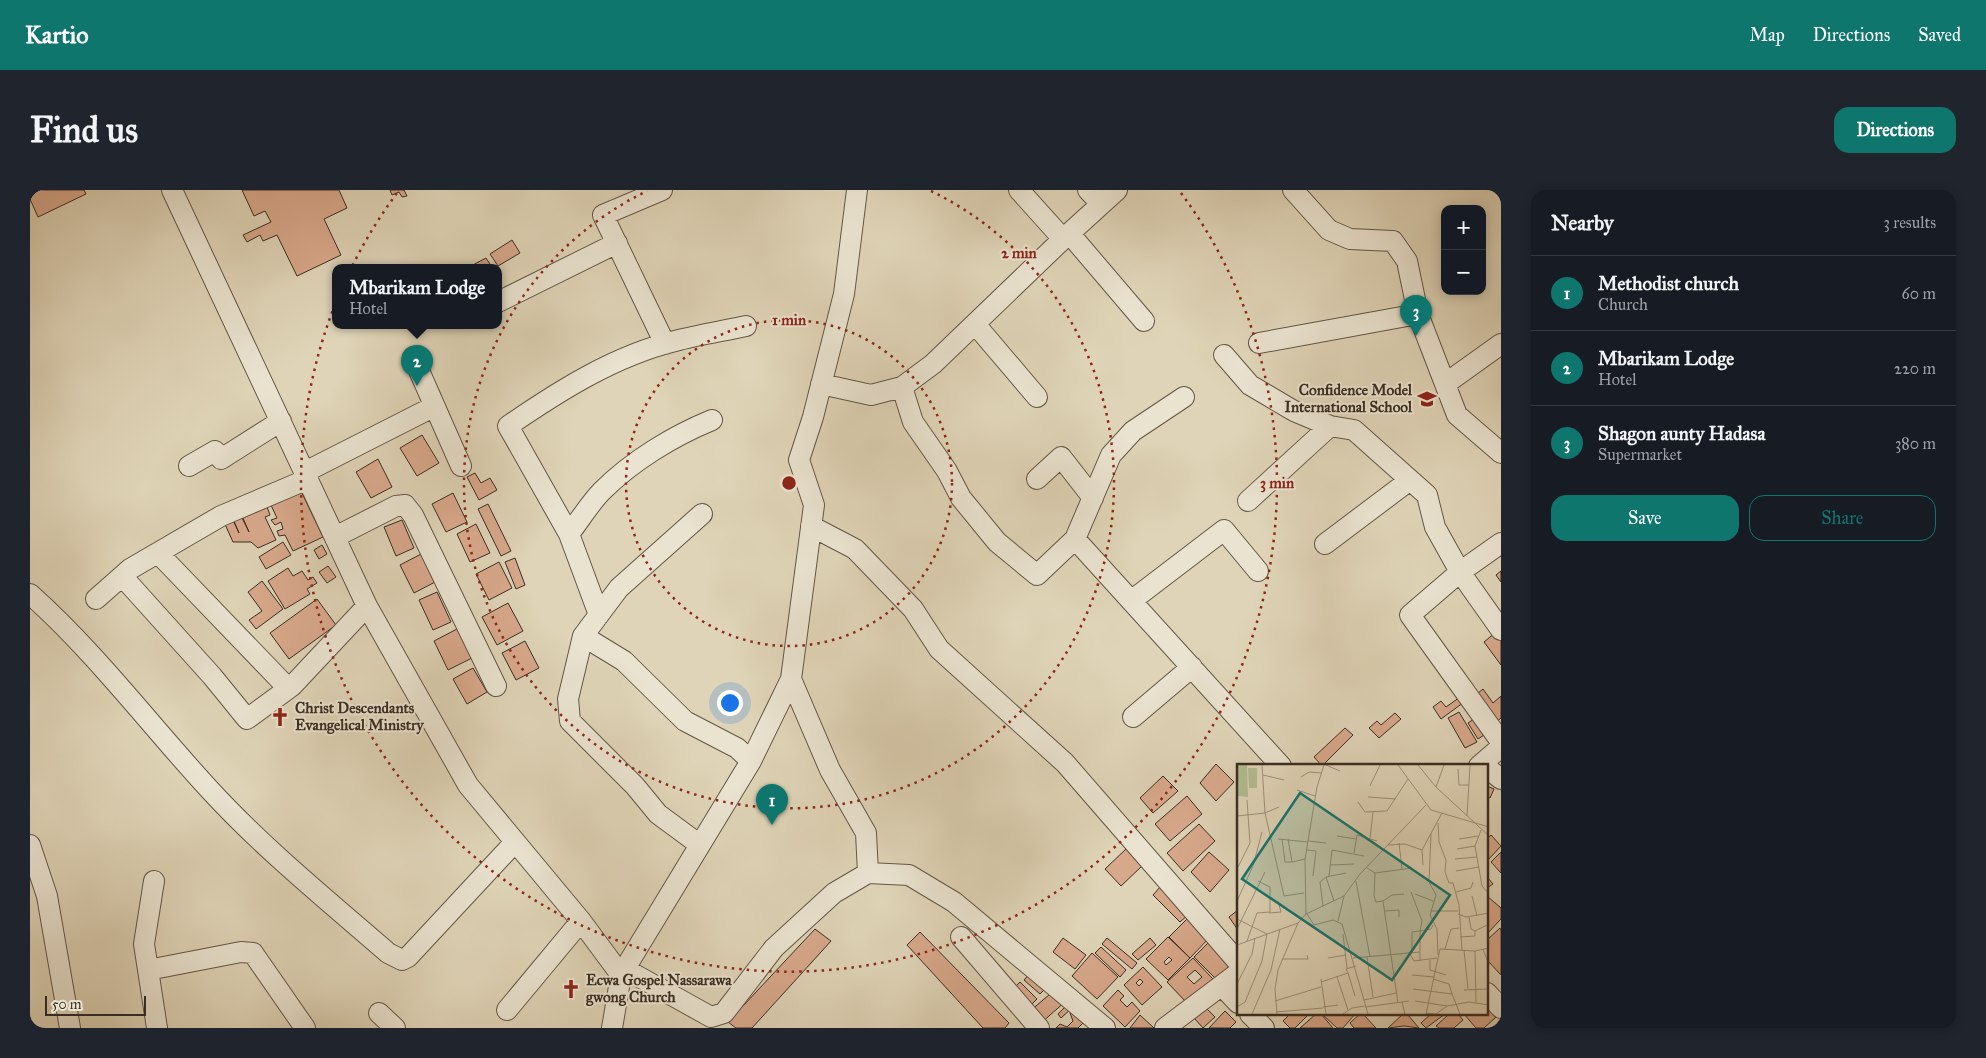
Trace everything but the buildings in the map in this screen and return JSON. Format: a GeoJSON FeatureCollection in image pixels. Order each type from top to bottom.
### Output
{"type":"FeatureCollection","features":[{"type":"Feature","properties":{"kind":"street"},"geometry":{"type":"LineString","coordinates":[[172,190],[367,606],[468,785],[623,972],[711,1017],[724,1013],[774,948],[834,893],[868,873],[909,875],[954,902],[1105,1028]]}},
{"type":"Feature","properties":{"kind":"street"},"geometry":{"type":"LineString","coordinates":[[662,190],[603,215],[665,344]]}},
{"type":"Feature","properties":{"kind":"street"},"geometry":{"type":"LineString","coordinates":[[612,1028],[623,972],[751,762],[791,679],[814,505],[799,460],[844,294],[857,190]]}},
{"type":"Feature","properties":{"kind":"street"},"geometry":{"type":"LineString","coordinates":[[1019,190],[1066,236],[1144,321]]}},
{"type":"Feature","properties":{"kind":"street"},"geometry":{"type":"LineString","coordinates":[[821,384],[872,395],[902,387],[934,364],[1066,236],[1095,197],[1118,190]]}},
{"type":"Feature","properties":{"kind":"street"},"geometry":{"type":"LineString","coordinates":[[1293,190],[1329,230],[1350,239],[1392,241],[1407,261],[1418,314],[1458,415],[1501,451]]}},
{"type":"Feature","properties":{"kind":"street"},"geometry":{"type":"LineString","coordinates":[[502,300],[617,243]]}},
{"type":"Feature","properties":{"kind":"street"},"geometry":{"type":"LineString","coordinates":[[1259,343],[1418,314]]}},
{"type":"Feature","properties":{"kind":"street"},"geometry":{"type":"LineString","coordinates":[[975,324],[1037,397]]}},
{"type":"Feature","properties":{"kind":"street"},"geometry":{"type":"LineString","coordinates":[[599,615],[569,534],[508,426],[560,390],[619,361],[665,344],[746,326]]}},
{"type":"Feature","properties":{"kind":"street"},"geometry":{"type":"LineString","coordinates":[[1445,384],[1501,344]]}},
{"type":"Feature","properties":{"kind":"street"},"geometry":{"type":"LineString","coordinates":[[1224,355],[1250,385],[1294,411],[1330,426],[1354,430],[1427,495],[1434,527],[1460,572],[1501,630]]}},
{"type":"Feature","properties":{"kind":"street"},"geometry":{"type":"LineString","coordinates":[[413,357],[433,407],[461,466]]}},
{"type":"Feature","properties":{"kind":"street"},"geometry":{"type":"LineString","coordinates":[[902,387],[913,422],[947,470],[961,498],[997,542],[1036,575],[1075,539],[1111,455],[1133,432],[1184,397]]}},
{"type":"Feature","properties":{"kind":"street"},"geometry":{"type":"LineString","coordinates":[[96,599],[130,569],[222,516],[307,475],[433,407]]}},
{"type":"Feature","properties":{"kind":"street"},"geometry":{"type":"LineString","coordinates":[[569,534],[601,492],[625,472],[682,433],[712,420]]}},
{"type":"Feature","properties":{"kind":"street"},"geometry":{"type":"LineString","coordinates":[[189,466],[215,451],[222,459],[281,421]]}},
{"type":"Feature","properties":{"kind":"street"},"geometry":{"type":"LineString","coordinates":[[1248,501],[1330,426]]}},
{"type":"Feature","properties":{"kind":"street"},"geometry":{"type":"LineString","coordinates":[[1037,479],[1061,457],[1093,498]]}},
{"type":"Feature","properties":{"kind":"street"},"geometry":{"type":"LineString","coordinates":[[1325,544],[1410,480]]}},
{"type":"Feature","properties":{"kind":"street"},"geometry":{"type":"LineString","coordinates":[[335,537],[396,506],[405,505],[413,515],[496,686]]}},
{"type":"Feature","properties":{"kind":"street"},"geometry":{"type":"LineString","coordinates":[[700,845],[658,814],[635,786],[570,721],[568,698],[583,636],[620,588],[702,514]]}},
{"type":"Feature","properties":{"kind":"street"},"geometry":{"type":"LineString","coordinates":[[811,526],[855,549],[912,609],[939,649],[1065,763],[1237,961]]}},
{"type":"Feature","properties":{"kind":"street"},"geometry":{"type":"LineString","coordinates":[[1131,601],[1224,530],[1258,571]]}},
{"type":"Feature","properties":{"kind":"street"},"geometry":{"type":"LineString","coordinates":[[1075,539],[1279,764]]}},
{"type":"Feature","properties":{"kind":"street"},"geometry":{"type":"LineString","coordinates":[[1501,543],[1460,572],[1410,615],[1501,742]]}},
{"type":"Feature","properties":{"kind":"street"},"geometry":{"type":"LineString","coordinates":[[159,554],[284,684],[292,686]]}},
{"type":"Feature","properties":{"kind":"street"},"geometry":{"type":"LineString","coordinates":[[122,576],[212,676],[247,719],[292,686],[367,606]]}},
{"type":"Feature","properties":{"kind":"street"},"geometry":{"type":"LineString","coordinates":[[30,594],[91,656],[211,791],[277,856],[388,953],[402,960],[408,957],[515,842]]}},
{"type":"Feature","properties":{"kind":"street"},"geometry":{"type":"LineString","coordinates":[[583,636],[624,661],[685,721],[737,748],[751,762]]}},
{"type":"Feature","properties":{"kind":"street"},"geometry":{"type":"LineString","coordinates":[[1133,717],[1192,668]]}},
{"type":"Feature","properties":{"kind":"street"},"geometry":{"type":"LineString","coordinates":[[791,679],[830,770],[866,833],[868,873]]}},
{"type":"Feature","properties":{"kind":"street"},"geometry":{"type":"LineString","coordinates":[[1485,764],[1501,747]]}},
{"type":"Feature","properties":{"kind":"street"},"geometry":{"type":"LineString","coordinates":[[1488,770],[1501,779]]}},
{"type":"Feature","properties":{"kind":"street"},"geometry":{"type":"LineString","coordinates":[[30,845],[39,897],[70,1028]]}},
{"type":"Feature","properties":{"kind":"street"},"geometry":{"type":"LineString","coordinates":[[154,881],[144,944],[157,1028]]}},
{"type":"Feature","properties":{"kind":"street"},"geometry":{"type":"LineString","coordinates":[[508,1010],[581,921]]}},
{"type":"Feature","properties":{"kind":"street"},"geometry":{"type":"LineString","coordinates":[[961,937],[1039,1028]]}},
{"type":"Feature","properties":{"kind":"street"},"geometry":{"type":"LineString","coordinates":[[148,970],[241,952],[253,953],[305,1028]]}},
{"type":"Feature","properties":{"kind":"street"},"geometry":{"type":"LineString","coordinates":[[1165,1028],[1237,974]]}},
{"type":"Feature","properties":{"kind":"street"},"geometry":{"type":"LineString","coordinates":[[1222,986],[1237,1002]]}},
{"type":"Feature","properties":{"kind":"street"},"geometry":{"type":"LineString","coordinates":[[1488,993],[1501,1008]]}},
{"type":"Feature","properties":{"kind":"street"},"geometry":{"type":"LineString","coordinates":[[379,1014],[395,1028]]}},
{"type":"Feature","properties":{"kind":"street"},"geometry":{"type":"LineString","coordinates":[[1252,1016],[1264,1028]]}},
{"type":"Feature","properties":{"kind":"place","name":"Shagon aunty Hadasa"},"geometry":{"type":"Point","coordinates":[1416,336]}},
{"type":"Feature","properties":{"kind":"place","name":"Mbarikam Lodge"},"geometry":{"type":"Point","coordinates":[417,386]}},
{"type":"Feature","properties":{"kind":"place","name":"Confidence Model International School"},"geometry":{"type":"Point","coordinates":[1427,399]}},
{"type":"Feature","properties":{"kind":"place","name":"Christ Descendants Evangelical Ministry"},"geometry":{"type":"Point","coordinates":[280,717]}},
{"type":"Feature","properties":{"kind":"place","name":"Methodist church"},"geometry":{"type":"Point","coordinates":[772,825]}},
{"type":"Feature","properties":{"kind":"place","name":"Ecwa Gospel Nassarawa gwong Church"},"geometry":{"type":"Point","coordinates":[571,989]}}]}
